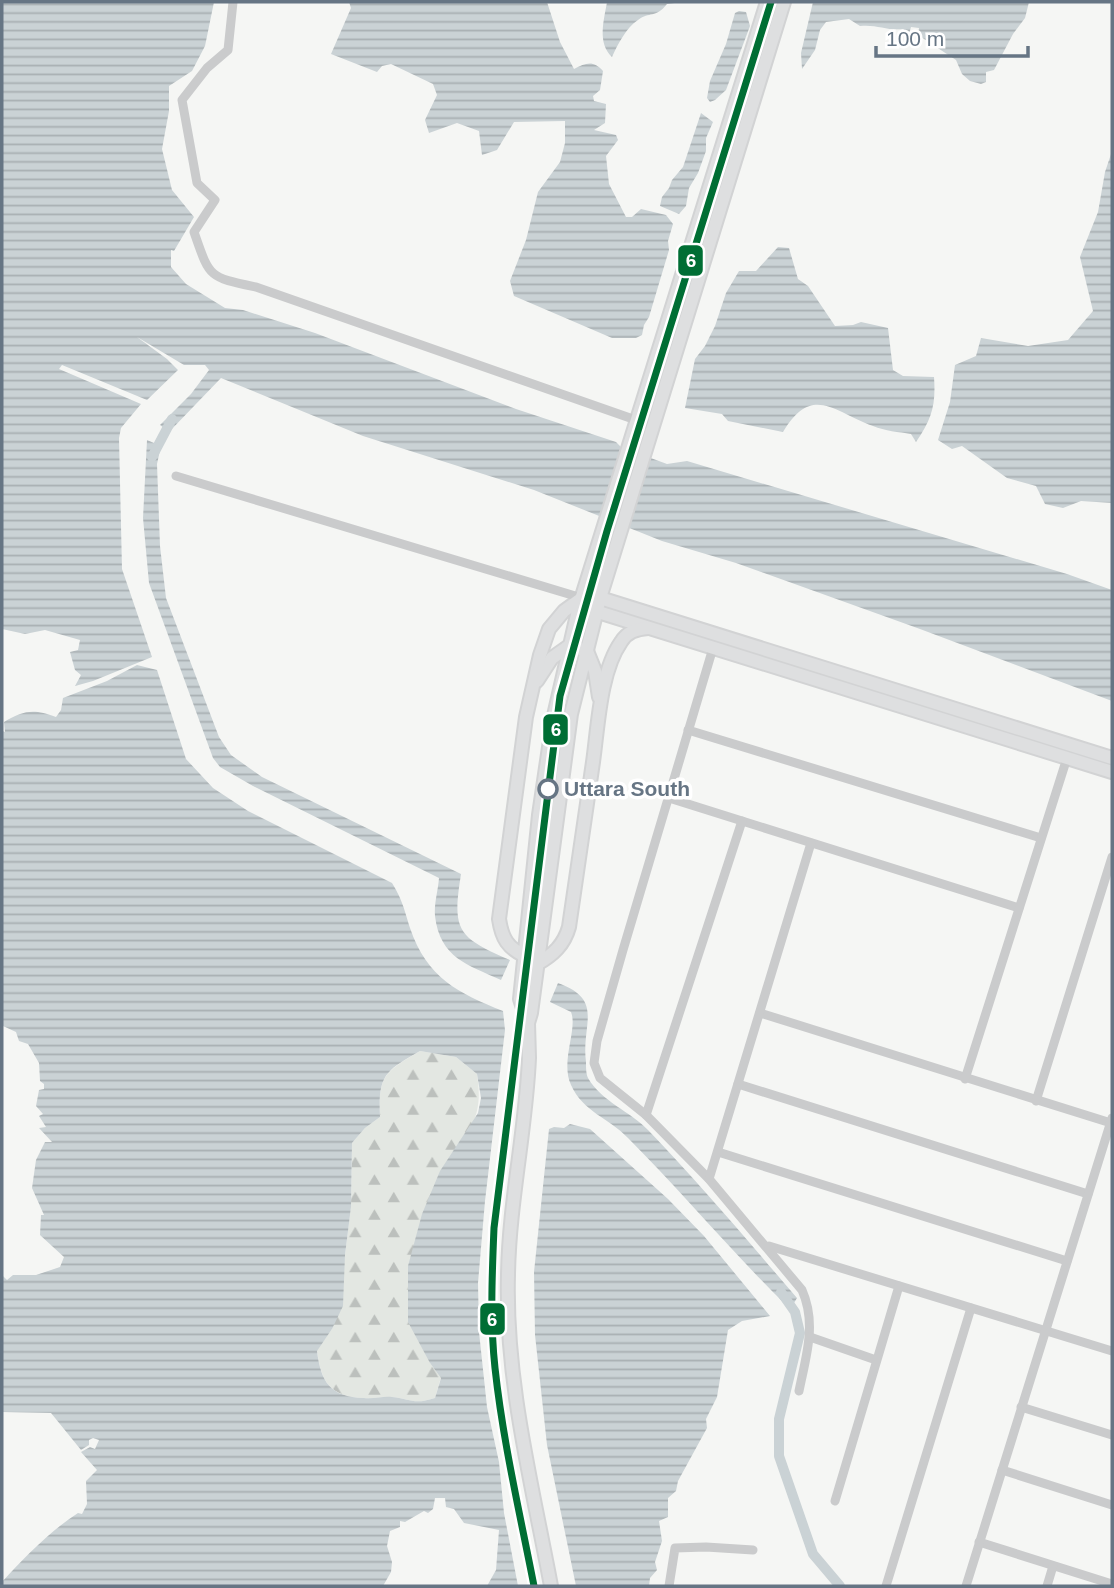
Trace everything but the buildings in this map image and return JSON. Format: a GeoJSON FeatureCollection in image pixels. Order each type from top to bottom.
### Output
{"type":"FeatureCollection","features":[{"type":"Feature","properties":{"kind":"main road"},"geometry":{"type":"LineString","coordinates":[[551,1586],[510,1348],[508,1273],[529,1068],[528,1023],[520,999],[539,815],[552,720],[580,602],[767,2]]}},
{"type":"Feature","properties":{"kind":"main road"},"geometry":{"type":"LineString","coordinates":[[528,1023],[569,727],[600,597],[784,2]]}},
{"type":"Feature","properties":{"kind":"main road"},"geometry":{"type":"LineString","coordinates":[[525,956],[510,948],[504,941],[499,907],[530,694],[540,654],[550,629],[564,611],[580,602],[600,597],[1112,758]]}},
{"type":"Feature","properties":{"kind":"main road"},"geometry":{"type":"LineString","coordinates":[[580,602],[597,611],[648,628],[1112,772]]}},
{"type":"Feature","properties":{"kind":"main road"},"geometry":{"type":"LineString","coordinates":[[537,964],[552,956],[569,927],[609,669],[617,649],[631,632],[648,628]]}},
{"type":"Feature","properties":{"kind":"main road"},"geometry":{"type":"LineString","coordinates":[[569,646],[587,651]]}},
{"type":"Feature","properties":{"kind":"main road"},"geometry":{"type":"LineString","coordinates":[[530,694],[550,661],[569,646]]}},
{"type":"Feature","properties":{"kind":"main road"},"geometry":{"type":"LineString","coordinates":[[587,651],[598,680],[600,714]]}},
{"type":"Feature","properties":{"kind":"street"},"geometry":{"type":"LineString","coordinates":[[233,2],[228,50],[207,68],[182,100],[197,183],[215,200],[194,232],[206,267],[220,279],[256,287],[651,432]]}},
{"type":"Feature","properties":{"kind":"street"},"geometry":{"type":"LineString","coordinates":[[176,476],[580,602]]}},
{"type":"Feature","properties":{"kind":"street"},"geometry":{"type":"LineString","coordinates":[[713,648],[623,950],[594,1055],[595,1069],[600,1078],[646,1115],[709,1179],[803,1290],[810,1313],[810,1337],[799,1391]]}},
{"type":"Feature","properties":{"kind":"street"},"geometry":{"type":"LineString","coordinates":[[688,730],[1041,838]]}},
{"type":"Feature","properties":{"kind":"street"},"geometry":{"type":"LineString","coordinates":[[965,1079],[1067,758]]}},
{"type":"Feature","properties":{"kind":"street"},"geometry":{"type":"LineString","coordinates":[[669,798],[1019,908]]}},
{"type":"Feature","properties":{"kind":"street"},"geometry":{"type":"LineString","coordinates":[[646,1115],[742,821]]}},
{"type":"Feature","properties":{"kind":"street"},"geometry":{"type":"LineString","coordinates":[[709,1179],[811,843]]}},
{"type":"Feature","properties":{"kind":"street"},"geometry":{"type":"LineString","coordinates":[[1037,1101],[1112,857]]}},
{"type":"Feature","properties":{"kind":"street"},"geometry":{"type":"LineString","coordinates":[[760,1013],[1037,1101],[1111,1120],[965,1586]]}},
{"type":"Feature","properties":{"kind":"street"},"geometry":{"type":"LineString","coordinates":[[738,1084],[1088,1194]]}},
{"type":"Feature","properties":{"kind":"street"},"geometry":{"type":"LineString","coordinates":[[718,1152],[1067,1261]]}},
{"type":"Feature","properties":{"kind":"street"},"geometry":{"type":"LineString","coordinates":[[767,1246],[1112,1351]]}},
{"type":"Feature","properties":{"kind":"street"},"geometry":{"type":"LineString","coordinates":[[835,1501],[899,1286]]}},
{"type":"Feature","properties":{"kind":"street"},"geometry":{"type":"LineString","coordinates":[[886,1586],[971,1308]]}},
{"type":"Feature","properties":{"kind":"street"},"geometry":{"type":"LineString","coordinates":[[810,1337],[876,1360]]}},
{"type":"Feature","properties":{"kind":"street"},"geometry":{"type":"LineString","coordinates":[[1021,1408],[1112,1435]]}},
{"type":"Feature","properties":{"kind":"street"},"geometry":{"type":"LineString","coordinates":[[1002,1470],[1112,1505]]}},
{"type":"Feature","properties":{"kind":"street"},"geometry":{"type":"LineString","coordinates":[[979,1542],[1112,1584]]}},
{"type":"Feature","properties":{"kind":"street"},"geometry":{"type":"LineString","coordinates":[[668,1586],[675,1548],[753,1550]]}},
{"type":"Feature","properties":{"kind":"street"},"geometry":{"type":"LineString","coordinates":[[1047,1586],[1054,1566]]}},
{"type":"Feature","properties":{"kind":"green space"},"geometry":{"type":"Polygon","coordinates":[[[420,1051],[456,1057],[477,1074],[479,1088],[478,1108],[471,1128],[430,1363],[441,1377],[435,1398],[428,1400],[352,1397],[329,1386],[321,1371],[317,1350],[332,1329],[345,1255],[351,1207],[352,1143],[365,1128],[380,1117],[380,1092],[386,1076],[420,1051]]]}},
{"type":"Feature","properties":{"kind":"shaded area"},"geometry":{"type":"Polygon","coordinates":[[[2,2],[214,2],[205,46],[192,71],[169,86],[169,111],[162,149],[172,190],[194,217],[174,251],[171,250],[171,267],[186,284],[225,308],[243,310],[315,333],[516,409],[616,442],[621,447],[667,464],[687,461],[1067,574],[1112,590],[1112,701],[736,563],[662,541],[534,490],[363,436],[221,378],[169,432],[160,425],[191,394],[209,370],[205,365],[184,365],[137,337],[178,370],[147,400],[62,365],[59,369],[141,404],[121,428],[119,438],[122,569],[152,657],[75,686],[81,675],[75,670],[70,652],[78,650],[80,640],[45,630],[25,634],[2,629],[2,2]]]}},
{"type":"Feature","properties":{"kind":"shaded area"},"geometry":{"type":"Polygon","coordinates":[[[349,2],[547,2],[560,42],[574,69],[589,64],[596,65],[603,71],[600,90],[593,96],[594,101],[606,104],[605,123],[594,130],[616,135],[618,140],[606,156],[609,184],[626,217],[632,217],[641,209],[666,215],[673,224],[668,241],[669,250],[642,335],[636,338],[612,338],[514,296],[510,281],[526,240],[538,192],[560,162],[565,143],[565,121],[514,122],[497,150],[482,155],[479,131],[457,123],[429,133],[425,120],[437,95],[433,84],[391,64],[382,66],[377,72],[331,54],[351,8],[349,2]]]}},
{"type":"Feature","properties":{"kind":"shaded area"},"geometry":{"type":"Polygon","coordinates":[[[607,2],[682,2],[667,4],[659,12],[642,17],[634,23],[612,57],[603,38],[607,2]]]}},
{"type":"Feature","properties":{"kind":"shaded area"},"geometry":{"type":"Polygon","coordinates":[[[813,2],[1029,2],[1025,18],[1013,34],[994,70],[986,72],[986,82],[981,84],[970,81],[962,74],[956,60],[918,35],[919,28],[911,27],[909,34],[903,29],[860,26],[849,19],[826,22],[820,30],[815,50],[802,69],[801,53],[813,2]]]}},
{"type":"Feature","properties":{"kind":"shaded area"},"geometry":{"type":"Polygon","coordinates":[[[746,12],[750,26],[726,90],[710,102],[707,98],[710,81],[726,44],[735,13],[746,12]]]}},
{"type":"Feature","properties":{"kind":"shaded area"},"geometry":{"type":"Polygon","coordinates":[[[701,113],[713,122],[706,138],[706,151],[698,173],[689,188],[686,206],[679,214],[660,206],[672,180],[683,167],[701,113]]]}},
{"type":"Feature","properties":{"kind":"shaded area"},"geometry":{"type":"Polygon","coordinates":[[[1112,151],[1112,503],[1081,501],[1063,508],[1045,504],[1036,486],[1007,478],[962,446],[952,449],[938,440],[950,402],[955,365],[976,356],[981,338],[1028,346],[1068,340],[1093,311],[1080,257],[1098,212],[1105,172],[1112,151]]]}},
{"type":"Feature","properties":{"kind":"shaded area"},"geometry":{"type":"Polygon","coordinates":[[[778,247],[789,248],[798,279],[808,286],[835,326],[861,322],[888,328],[893,370],[903,376],[934,377],[932,411],[916,442],[911,434],[878,428],[824,405],[804,408],[783,432],[728,421],[722,414],[685,408],[695,359],[715,326],[726,293],[739,271],[756,271],[778,247]]]}},
{"type":"Feature","properties":{"kind":"shaded area"},"geometry":{"type":"Polygon","coordinates":[[[147,440],[161,446],[157,464],[160,546],[166,598],[219,737],[231,755],[262,777],[461,874],[457,908],[462,930],[479,945],[510,960],[501,980],[467,964],[449,951],[443,942],[435,916],[439,878],[253,786],[220,767],[213,758],[149,583],[143,518],[147,440]]]}},
{"type":"Feature","properties":{"kind":"shaded area"},"geometry":{"type":"Polygon","coordinates":[[[137,665],[157,670],[186,759],[213,788],[248,811],[392,883],[425,960],[446,982],[458,990],[503,1011],[505,1030],[478,1283],[479,1332],[487,1407],[499,1462],[504,1513],[518,1586],[487,1586],[496,1570],[499,1530],[464,1523],[454,1509],[446,1507],[445,1498],[435,1498],[433,1509],[428,1513],[424,1511],[405,1522],[400,1521],[400,1527],[390,1531],[387,1546],[392,1562],[391,1572],[383,1586],[2,1586],[2,1582],[47,1536],[78,1513],[82,1514],[87,1504],[86,1481],[97,1470],[81,1452],[90,1447],[95,1449],[99,1440],[89,1440],[89,1445],[81,1450],[51,1413],[2,1412],[2,1275],[7,1280],[13,1275],[36,1275],[60,1267],[64,1257],[40,1235],[41,1215],[44,1215],[32,1188],[36,1160],[45,1142],[52,1142],[39,1128],[46,1127],[39,1116],[43,1114],[36,1106],[39,1090],[44,1089],[44,1084],[40,1081],[39,1063],[28,1044],[19,1041],[16,1032],[3,1026],[2,731],[5,732],[4,722],[23,713],[35,712],[56,717],[61,710],[63,698],[107,681],[137,665]],[[420,1051],[391,1070],[380,1092],[380,1117],[365,1128],[352,1143],[351,1207],[345,1255],[343,1306],[317,1351],[321,1371],[329,1386],[343,1395],[417,1401],[435,1398],[441,1378],[408,1322],[408,1266],[422,1214],[440,1171],[478,1113],[481,1098],[477,1074],[456,1057],[420,1051]]]}},
{"type":"Feature","properties":{"kind":"shaded area"},"geometry":{"type":"Polygon","coordinates":[[[558,983],[582,997],[586,1005],[588,1015],[585,1048],[588,1078],[600,1093],[641,1124],[667,1150],[797,1298],[794,1303],[785,1304],[628,1138],[589,1108],[576,1094],[568,1076],[567,1066],[573,1019],[571,1012],[550,1002],[558,983]]]}},
{"type":"Feature","properties":{"kind":"shaded area"},"geometry":{"type":"Polygon","coordinates":[[[570,1124],[590,1129],[668,1199],[704,1236],[770,1316],[742,1321],[728,1330],[717,1397],[706,1419],[707,1428],[678,1481],[676,1491],[668,1498],[668,1517],[659,1521],[662,1541],[655,1562],[657,1570],[650,1578],[649,1586],[576,1586],[547,1445],[535,1335],[534,1272],[549,1129],[564,1128],[570,1124]]]}},
{"type":"Feature","properties":{"kind":"waterway"},"geometry":{"type":"LineString","coordinates":[[152,457],[172,419]]}},
{"type":"Feature","properties":{"kind":"waterway"},"geometry":{"type":"LineString","coordinates":[[781,1292],[795,1312],[800,1333],[779,1419],[779,1456],[813,1554],[840,1586]]}},
{"type":"Feature","properties":{"kind":"transit line","name":"6"},"geometry":{"type":"LineString","coordinates":[[534,1586],[498,1396],[492,1333],[494,1228],[560,696],[607,531],[771,2]]}},
{"type":"Feature","properties":{"kind":"place","name":"Uttara South"},"geometry":{"type":"Point","coordinates":[548,789]}}]}
